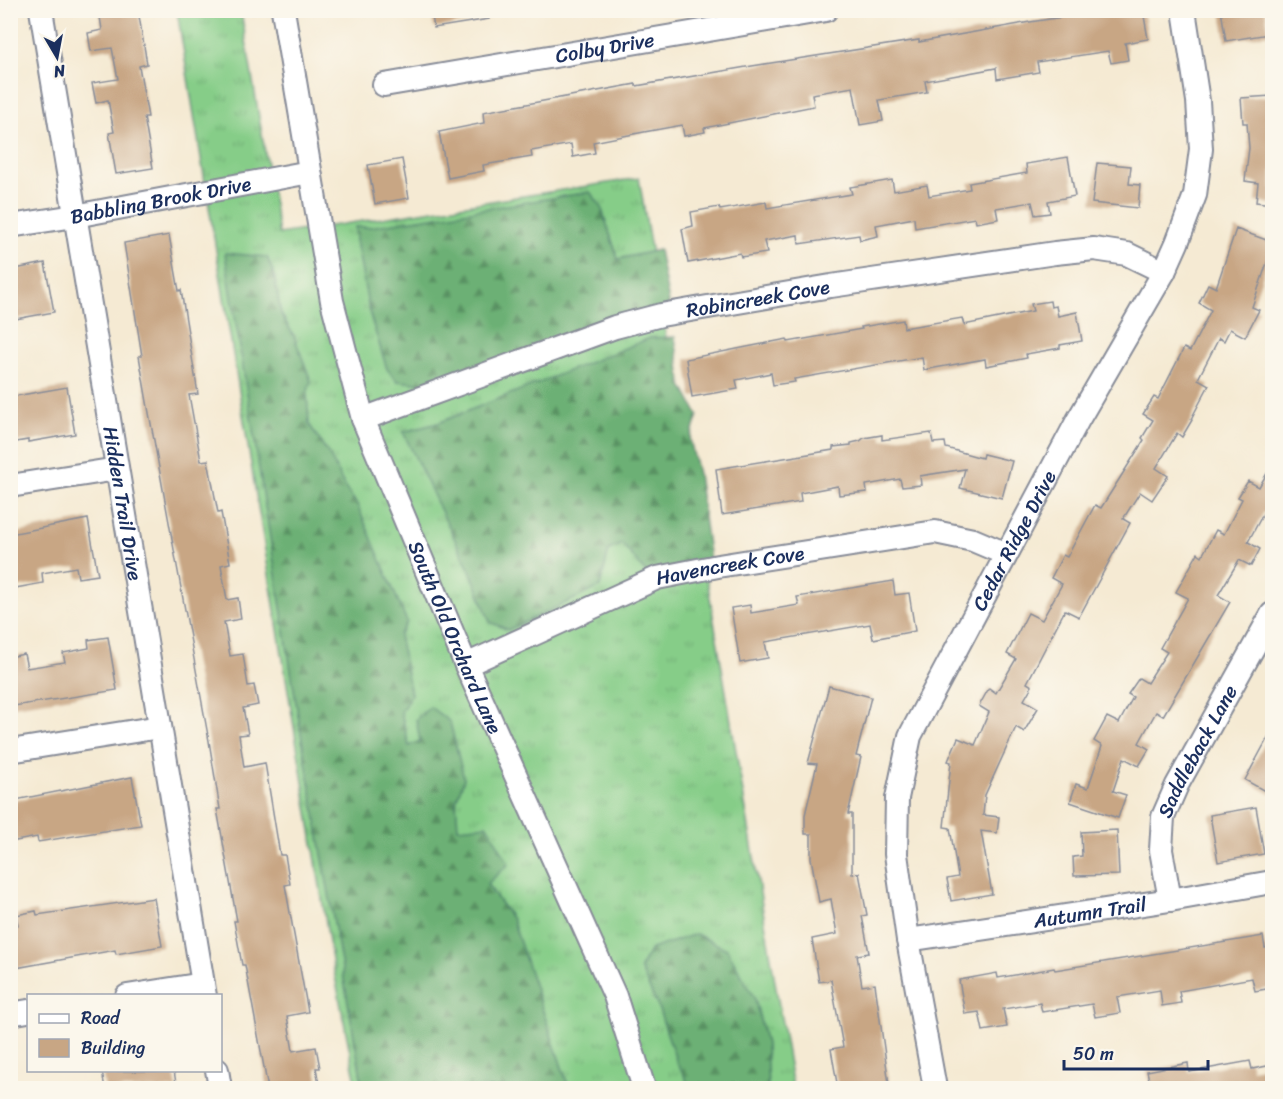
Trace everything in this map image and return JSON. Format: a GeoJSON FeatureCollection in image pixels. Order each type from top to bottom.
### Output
{"type":"FeatureCollection","features":[{"type":"Feature","properties":{"kind":"street","name":"Hidden Trail Drive"},"geometry":{"type":"LineString","coordinates":[[41,10],[204,990]]}},
{"type":"Feature","properties":{"kind":"street","name":"South Old Orchard Lane"},"geometry":{"type":"LineString","coordinates":[[283,10],[332,301],[363,419],[466,665],[615,996],[644,1089]]}},
{"type":"Feature","properties":{"kind":"street","name":"Colby Drive"},"geometry":{"type":"LineString","coordinates":[[384,85],[756,16],[826,10]]}},
{"type":"Feature","properties":{"kind":"street","name":"Cedar Ridge Drive"},"geometry":{"type":"LineString","coordinates":[[935,1089],[908,940],[897,854],[897,798],[910,736],[1083,411],[1164,272],[1195,195],[1201,149],[1198,101],[1184,10]]}},
{"type":"Feature","properties":{"kind":"street","name":"Babbling Brook Drive"},"geometry":{"type":"LineString","coordinates":[[10,226],[310,172]]}},
{"type":"Feature","properties":{"kind":"street","name":"Robincreek Cove"},"geometry":{"type":"LineString","coordinates":[[363,419],[615,327],[669,314],[831,286],[1055,252],[1094,249],[1127,254],[1164,272]]}},
{"type":"Feature","properties":{"kind":"street"},"geometry":{"type":"LineString","coordinates":[[10,486],[117,469]]}},
{"type":"Feature","properties":{"kind":"street","name":"Havencreek Cove"},"geometry":{"type":"LineString","coordinates":[[466,665],[657,578],[718,566],[935,532],[973,540],[1006,554]]}},
{"type":"Feature","properties":{"kind":"street","name":"Saddleback Lane"},"geometry":{"type":"LineString","coordinates":[[1170,900],[1161,850],[1163,817],[1177,785],[1272,614]]}},
{"type":"Feature","properties":{"kind":"street"},"geometry":{"type":"LineString","coordinates":[[10,752],[160,728]]}},
{"type":"Feature","properties":{"kind":"street","name":"Autumn Trail"},"geometry":{"type":"LineString","coordinates":[[908,940],[1272,882]]}},
{"type":"Feature","properties":{"kind":"street"},"geometry":{"type":"LineString","coordinates":[[153,994],[204,990]]}},
{"type":"Feature","properties":{"kind":"street"},"geometry":{"type":"LineString","coordinates":[[10,1014],[27,1011]]}},
{"type":"Feature","properties":{"kind":"street"},"geometry":{"type":"LineString","coordinates":[[218,1072],[220,1089]]}},
{"type":"Feature","properties":{"kind":"green space"},"geometry":{"type":"Polygon","coordinates":[[[177,11],[241,11],[279,234],[639,178],[793,1088],[357,1088],[333,966],[177,11]]]}},
{"type":"Feature","properties":{"kind":"green space"},"geometry":{"type":"Polygon","coordinates":[[[590,192],[601,206],[618,259],[659,250],[670,307],[435,385],[397,381],[387,369],[370,315],[355,227],[369,227],[590,192]]]}},
{"type":"Feature","properties":{"kind":"green space"},"geometry":{"type":"Polygon","coordinates":[[[225,253],[267,257],[274,274],[281,314],[294,336],[311,381],[307,394],[309,424],[357,504],[407,622],[399,635],[411,694],[401,712],[409,746],[420,741],[416,719],[430,707],[450,722],[464,779],[456,801],[458,828],[487,825],[509,864],[487,884],[512,919],[569,1088],[363,1088],[301,734],[225,253]]]}},
{"type":"Feature","properties":{"kind":"green space"},"geometry":{"type":"Polygon","coordinates":[[[675,337],[682,385],[698,415],[690,439],[698,474],[710,560],[646,573],[622,544],[609,550],[600,587],[508,630],[490,622],[473,577],[403,432],[438,423],[650,338],[675,337]]]}},
{"type":"Feature","properties":{"kind":"green space"},"geometry":{"type":"Polygon","coordinates":[[[696,934],[727,949],[755,999],[766,1044],[768,1088],[689,1088],[677,1063],[658,1007],[640,968],[651,949],[696,934]]]}},
{"type":"Feature","properties":{"kind":"building"},"geometry":{"type":"Polygon","coordinates":[[[99,10],[138,10],[147,64],[139,66],[148,117],[144,117],[153,168],[116,174],[109,133],[114,132],[108,100],[96,103],[92,83],[118,79],[112,48],[91,51],[88,33],[102,30],[99,10]]]}},
{"type":"Feature","properties":{"kind":"building"},"geometry":{"type":"Polygon","coordinates":[[[431,10],[488,10],[489,19],[434,28],[431,10]]]}},
{"type":"Feature","properties":{"kind":"building"},"geometry":{"type":"Polygon","coordinates":[[[1109,10],[1143,10],[1148,39],[1125,43],[1128,60],[1111,63],[1108,51],[1037,62],[1039,72],[997,79],[996,68],[925,81],[927,92],[879,100],[883,121],[860,125],[853,87],[812,94],[814,106],[704,128],[705,132],[684,136],[682,125],[644,132],[593,142],[595,153],[573,157],[571,144],[531,151],[532,157],[483,165],[484,171],[448,178],[439,132],[484,123],[483,112],[636,84],[636,86],[919,40],[919,42],[1109,10]]]}},
{"type":"Feature","properties":{"kind":"building"},"geometry":{"type":"Polygon","coordinates":[[[1221,10],[1265,10],[1269,34],[1226,41],[1221,10]]]}},
{"type":"Feature","properties":{"kind":"building"},"geometry":{"type":"Polygon","coordinates":[[[1272,96],[1272,204],[1256,202],[1258,183],[1245,181],[1249,148],[1247,123],[1243,123],[1241,98],[1272,96]]]}},
{"type":"Feature","properties":{"kind":"building"},"geometry":{"type":"Polygon","coordinates":[[[1068,157],[1075,196],[1048,201],[1050,213],[1035,215],[1032,202],[996,208],[998,219],[976,223],[975,218],[915,228],[914,218],[876,225],[878,236],[860,240],[859,235],[799,244],[798,235],[764,241],[767,253],[741,257],[740,253],[688,263],[682,229],[693,226],[691,212],[719,207],[720,210],[766,202],[767,208],[852,194],[850,187],[892,180],[894,191],[927,185],[929,196],[970,189],[969,183],[1027,173],[1026,164],[1068,157]]]}},
{"type":"Feature","properties":{"kind":"building"},"geometry":{"type":"Polygon","coordinates":[[[402,159],[409,198],[375,204],[368,165],[402,159]]]}},
{"type":"Feature","properties":{"kind":"building"},"geometry":{"type":"Polygon","coordinates":[[[1097,163],[1131,166],[1129,184],[1140,185],[1138,208],[1092,203],[1097,163]]]}},
{"type":"Feature","properties":{"kind":"building"},"geometry":{"type":"Polygon","coordinates":[[[1236,229],[1272,242],[1252,307],[1259,310],[1245,337],[1230,329],[1224,341],[1219,338],[1198,379],[1209,385],[1182,437],[1177,433],[1156,468],[1168,476],[1152,500],[1140,492],[1123,519],[1130,523],[1079,617],[1065,610],[1027,683],[1032,686],[1024,700],[1038,708],[1024,732],[1016,727],[985,795],[983,815],[999,817],[997,833],[981,831],[992,894],[951,901],[947,879],[958,877],[950,828],[944,827],[951,762],[948,761],[958,738],[975,745],[989,712],[979,706],[989,688],[996,693],[1016,659],[1007,654],[1028,613],[1042,620],[1062,584],[1051,578],[1063,555],[1067,557],[1095,505],[1101,508],[1144,440],[1142,438],[1153,420],[1143,414],[1154,397],[1158,399],[1184,348],[1190,351],[1211,310],[1199,303],[1208,284],[1216,288],[1236,229]]]}},
{"type":"Feature","properties":{"kind":"building"},"geometry":{"type":"Polygon","coordinates":[[[169,235],[179,291],[181,290],[198,394],[189,395],[201,461],[208,460],[218,513],[221,512],[230,563],[221,565],[227,600],[238,598],[241,619],[224,622],[230,656],[243,654],[248,686],[254,685],[258,705],[243,708],[248,734],[239,735],[244,767],[265,763],[280,855],[285,855],[290,884],[285,885],[308,1012],[287,1016],[293,1051],[316,1047],[320,1068],[316,1068],[320,1089],[268,1089],[245,965],[242,965],[234,921],[237,921],[217,809],[220,809],[209,741],[139,356],[142,356],[124,243],[169,235]]]}},
{"type":"Feature","properties":{"kind":"building"},"geometry":{"type":"Polygon","coordinates":[[[45,263],[54,312],[10,320],[10,270],[45,263]]]}},
{"type":"Feature","properties":{"kind":"building"},"geometry":{"type":"Polygon","coordinates":[[[1050,301],[1051,307],[1056,306],[1058,316],[1077,312],[1082,341],[1060,345],[1060,348],[1026,354],[1027,358],[986,366],[985,359],[924,370],[922,357],[794,379],[795,382],[773,385],[771,373],[736,380],[738,389],[692,397],[686,359],[787,339],[788,342],[903,320],[904,328],[962,318],[964,325],[1033,311],[1031,304],[1050,301]]]}},
{"type":"Feature","properties":{"kind":"building"},"geometry":{"type":"Polygon","coordinates":[[[67,387],[75,434],[10,443],[10,397],[67,387]]]}},
{"type":"Feature","properties":{"kind":"building"},"geometry":{"type":"Polygon","coordinates":[[[931,433],[933,443],[945,442],[946,448],[982,458],[983,454],[1012,461],[1002,498],[960,488],[965,469],[920,476],[921,485],[902,487],[900,479],[866,485],[867,492],[839,495],[838,486],[800,493],[801,502],[722,515],[716,469],[833,450],[833,447],[851,445],[864,438],[882,435],[882,440],[931,433]]]}},
{"type":"Feature","properties":{"kind":"building"},"geometry":{"type":"Polygon","coordinates":[[[1272,465],[1272,517],[1264,512],[1248,542],[1260,549],[1251,566],[1239,560],[1218,595],[1230,602],[1163,716],[1156,712],[1139,743],[1149,749],[1139,766],[1124,758],[1113,791],[1126,795],[1118,818],[1070,802],[1076,784],[1088,788],[1102,746],[1094,741],[1107,717],[1119,723],[1133,697],[1128,694],[1139,678],[1147,683],[1167,652],[1160,648],[1188,598],[1176,592],[1198,553],[1202,556],[1216,530],[1224,534],[1242,499],[1238,497],[1248,481],[1259,487],[1272,465]]]}},
{"type":"Feature","properties":{"kind":"building"},"geometry":{"type":"Polygon","coordinates":[[[88,519],[98,575],[78,578],[76,567],[42,573],[43,583],[10,589],[10,534],[88,519]]]}},
{"type":"Feature","properties":{"kind":"building"},"geometry":{"type":"Polygon","coordinates":[[[893,581],[895,595],[909,593],[915,631],[873,639],[870,624],[765,642],[768,658],[740,663],[731,608],[750,605],[751,613],[799,605],[797,597],[893,581]]]}},
{"type":"Feature","properties":{"kind":"building"},"geometry":{"type":"Polygon","coordinates":[[[108,637],[117,690],[14,706],[10,685],[10,657],[24,654],[27,668],[65,662],[63,653],[89,648],[88,640],[108,637]]]}},
{"type":"Feature","properties":{"kind":"building"},"geometry":{"type":"Polygon","coordinates":[[[829,686],[871,697],[856,756],[861,757],[848,814],[852,814],[852,874],[859,873],[867,915],[862,916],[869,953],[857,955],[862,986],[875,984],[889,1084],[859,1089],[838,1089],[831,1049],[843,1047],[831,980],[819,982],[812,939],[837,934],[831,899],[819,902],[811,858],[811,834],[805,834],[805,815],[817,764],[808,763],[829,686]]]}},
{"type":"Feature","properties":{"kind":"building"},"geometry":{"type":"Polygon","coordinates":[[[1272,730],[1272,795],[1245,780],[1272,730]]]}},
{"type":"Feature","properties":{"kind":"building"},"geometry":{"type":"Polygon","coordinates":[[[132,777],[141,825],[38,842],[37,837],[10,842],[10,801],[132,777]]]}},
{"type":"Feature","properties":{"kind":"building"},"geometry":{"type":"Polygon","coordinates":[[[1256,807],[1264,854],[1218,862],[1210,815],[1256,807]]]}},
{"type":"Feature","properties":{"kind":"building"},"geometry":{"type":"Polygon","coordinates":[[[1117,830],[1119,875],[1074,876],[1073,857],[1082,856],[1081,832],[1117,830]]]}},
{"type":"Feature","properties":{"kind":"building"},"geometry":{"type":"Polygon","coordinates":[[[154,898],[162,946],[116,954],[115,950],[10,969],[10,927],[18,925],[16,915],[36,911],[37,915],[154,898]]]}},
{"type":"Feature","properties":{"kind":"building"},"geometry":{"type":"Polygon","coordinates":[[[1263,936],[1265,948],[1272,946],[1272,988],[1255,991],[1252,978],[1179,991],[1181,1003],[1162,1006],[1160,990],[1117,997],[1120,1013],[1095,1017],[1092,1004],[1042,1012],[1040,1003],[1003,1009],[1007,1027],[983,1031],[979,1012],[965,1014],[959,980],[997,973],[998,978],[1054,968],[1055,970],[1263,936]]]}},
{"type":"Feature","properties":{"kind":"building"},"geometry":{"type":"Polygon","coordinates":[[[1250,1061],[1252,1069],[1272,1065],[1272,1089],[1151,1089],[1147,1071],[1188,1063],[1189,1072],[1250,1061]]]}},
{"type":"Feature","properties":{"kind":"building"},"geometry":{"type":"Polygon","coordinates":[[[102,1072],[174,1072],[177,1089],[105,1089],[102,1072]]]}}]}
